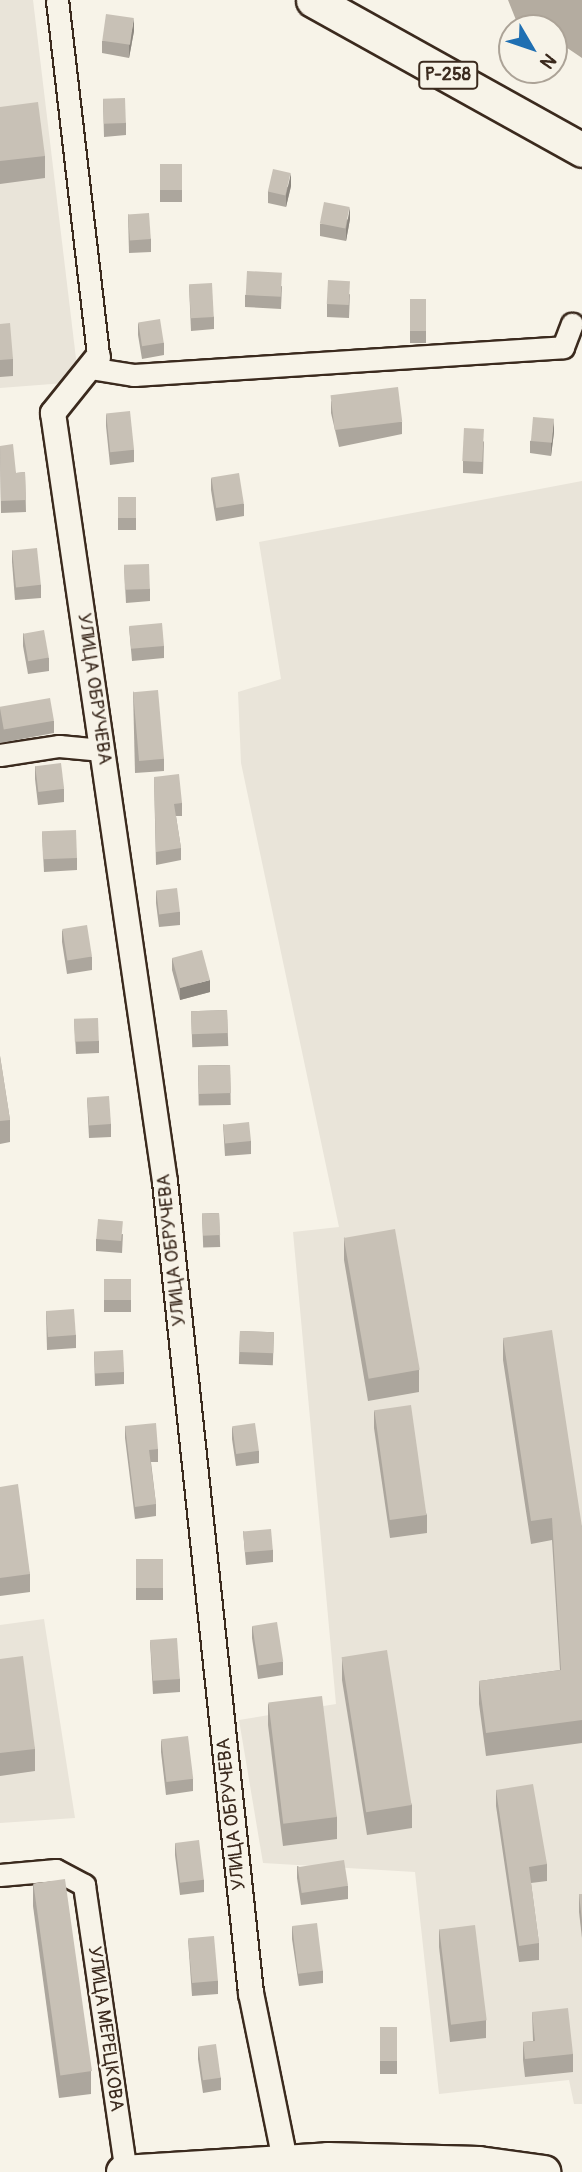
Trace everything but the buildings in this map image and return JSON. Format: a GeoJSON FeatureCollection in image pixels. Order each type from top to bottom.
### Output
{"type":"FeatureCollection","features":[{"type":"Feature","properties":{"kind":"highway","name":"Р-258"},"geometry":{"type":"LineString","coordinates":[[313,0],[582,150]]}},
{"type":"Feature","properties":{"kind":"main road"},"geometry":{"type":"LineString","coordinates":[[124,2172],[285,2160],[480,2163],[544,2172]]}},
{"type":"Feature","properties":{"kind":"street"},"geometry":{"type":"LineString","coordinates":[[57,0],[94,363],[135,375],[563,347],[572,324]]}},
{"type":"Feature","properties":{"kind":"street","name":"УЛИЦА ОБРУЧЕВА"},"geometry":{"type":"LineString","coordinates":[[94,363],[53,413],[165,1182],[251,1993],[285,2160]]}},
{"type":"Feature","properties":{"kind":"street"},"geometry":{"type":"LineString","coordinates":[[0,755],[59,746],[102,750]]}},
{"type":"Feature","properties":{"kind":"street","name":"УЛИЦА МЕРЕЦКОВА"},"geometry":{"type":"LineString","coordinates":[[0,1875],[56,1870],[83,1885],[124,2172]]}},
{"type":"Feature","properties":{"kind":"shaded area"},"geometry":{"type":"Polygon","coordinates":[[[0,0],[33,0],[77,367],[65,383],[0,388],[0,0]]]}},
{"type":"Feature","properties":{"kind":"shaded area"},"geometry":{"type":"Polygon","coordinates":[[[508,0],[582,0],[582,58],[568,48],[568,14],[514,14],[508,0]]]}},
{"type":"Feature","properties":{"kind":"shaded area"},"geometry":{"type":"Polygon","coordinates":[[[582,481],[582,2104],[574,2104],[569,2080],[439,2094],[415,1872],[263,1863],[239,1720],[336,1704],[293,1232],[339,1227],[241,763],[238,692],[281,679],[259,542],[582,481]]]}},
{"type":"Feature","properties":{"kind":"shaded area"},"geometry":{"type":"Polygon","coordinates":[[[44,1619],[75,1818],[0,1823],[0,1625],[44,1619]]]}}]}
